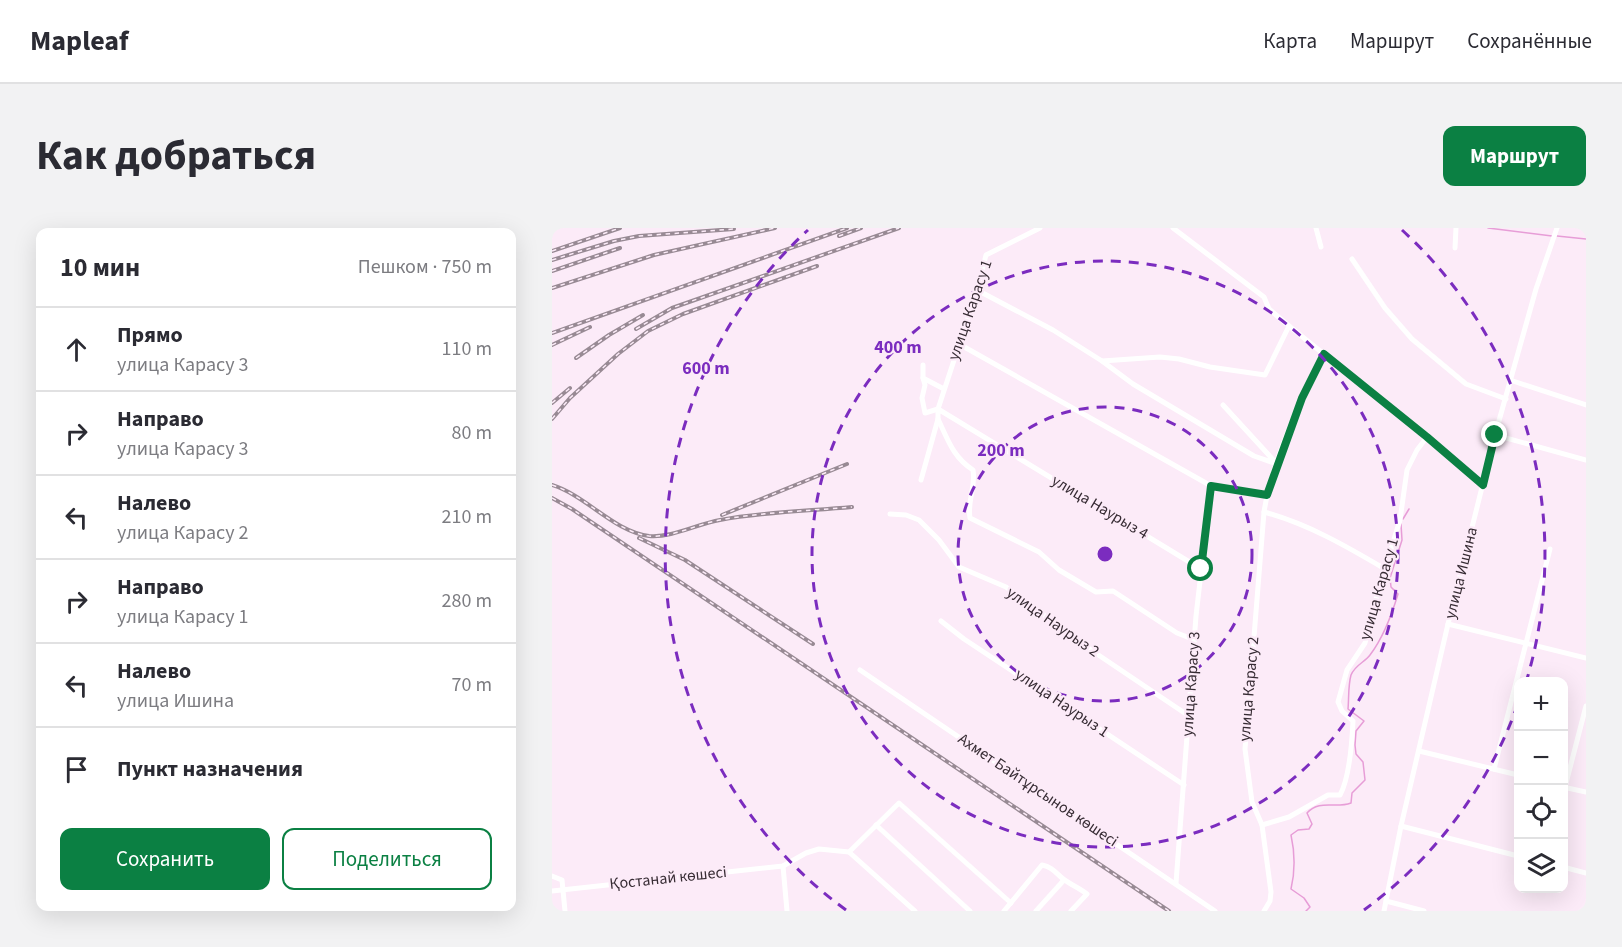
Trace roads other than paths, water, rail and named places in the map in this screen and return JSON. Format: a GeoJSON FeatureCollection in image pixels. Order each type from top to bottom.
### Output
{"type":"FeatureCollection","features":[{"type":"Feature","properties":{"kind":"street","name":"улица Карасу 1"},"geometry":{"type":"LineString","coordinates":[[938,409],[977,290],[986,255],[1040,228]]}},
{"type":"Feature","properties":{"kind":"street"},"geometry":{"type":"LineString","coordinates":[[1173,228],[1264,297],[1269,309],[1483,485]]}},
{"type":"Feature","properties":{"kind":"street"},"geometry":{"type":"LineString","coordinates":[[1316,228],[1321,247]]}},
{"type":"Feature","properties":{"kind":"street"},"geometry":{"type":"LineString","coordinates":[[1455,248],[1456,228]]}},
{"type":"Feature","properties":{"kind":"street","name":"улица Ишина"},"geometry":{"type":"LineString","coordinates":[[1384,911],[1401,826],[1448,624],[1495,435],[1536,290],[1557,228]]}},
{"type":"Feature","properties":{"kind":"street"},"geometry":{"type":"LineString","coordinates":[[1352,259],[1385,308],[1412,339],[1466,384],[1506,399]]}},
{"type":"Feature","properties":{"kind":"street"},"geometry":{"type":"LineString","coordinates":[[977,290],[1053,330],[1133,384],[1254,456],[1277,464]]}},
{"type":"Feature","properties":{"kind":"street"},"geometry":{"type":"LineString","coordinates":[[1102,361],[1160,357],[1265,375],[1289,326]]}},
{"type":"Feature","properties":{"kind":"street"},"geometry":{"type":"LineString","coordinates":[[959,344],[1211,486],[1267,495]]}},
{"type":"Feature","properties":{"kind":"street","name":"улица Карасу 2"},"geometry":{"type":"LineString","coordinates":[[1264,911],[1270,901],[1271,892],[1262,825],[1252,802],[1245,748],[1264,512],[1277,464],[1302,398],[1324,354]]}},
{"type":"Feature","properties":{"kind":"street"},"geometry":{"type":"LineString","coordinates":[[921,480],[938,419],[938,409],[925,413],[922,398],[925,385],[923,365]]}},
{"type":"Feature","properties":{"kind":"street"},"geometry":{"type":"LineString","coordinates":[[923,378],[944,389]]}},
{"type":"Feature","properties":{"kind":"street"},"geometry":{"type":"LineString","coordinates":[[1510,380],[1586,405]]}},
{"type":"Feature","properties":{"kind":"street"},"geometry":{"type":"LineString","coordinates":[[1223,405],[1277,464]]}},
{"type":"Feature","properties":{"kind":"street","name":"улица Наурыз 4"},"geometry":{"type":"LineString","coordinates":[[938,409],[1201,569]]}},
{"type":"Feature","properties":{"kind":"street"},"geometry":{"type":"LineString","coordinates":[[938,419],[951,448],[961,462],[973,470],[975,480],[968,504],[970,518],[1040,552],[1059,570],[1096,592],[1113,591],[1177,633],[1195,640]]}},
{"type":"Feature","properties":{"kind":"street"},"geometry":{"type":"LineString","coordinates":[[1495,435],[1586,460]]}},
{"type":"Feature","properties":{"kind":"street","name":"улица Карасу 1"},"geometry":{"type":"LineString","coordinates":[[1262,825],[1289,817],[1328,795],[1340,795],[1343,790],[1349,763],[1353,722],[1342,711],[1338,702],[1347,670],[1365,643],[1400,520],[1407,470],[1417,450],[1427,437]]}},
{"type":"Feature","properties":{"kind":"street","name":"улица Карасу 3"},"geometry":{"type":"LineString","coordinates":[[1176,883],[1201,569],[1211,486]]}},
{"type":"Feature","properties":{"kind":"street"},"geometry":{"type":"LineString","coordinates":[[1264,512],[1312,529],[1385,569]]}},
{"type":"Feature","properties":{"kind":"street","name":"улица Наурыз 2"},"geometry":{"type":"LineString","coordinates":[[890,514],[906,515],[919,520],[939,540],[959,567],[1006,587],[1095,652],[1189,716]]}},
{"type":"Feature","properties":{"kind":"street"},"geometry":{"type":"LineString","coordinates":[[1494,769],[1550,549]]}},
{"type":"Feature","properties":{"kind":"street","name":"улица Наурыз 1"},"geometry":{"type":"LineString","coordinates":[[941,621],[964,639],[1184,785]]}},
{"type":"Feature","properties":{"kind":"street"},"geometry":{"type":"LineString","coordinates":[[1448,624],[1586,658]]}},
{"type":"Feature","properties":{"kind":"street","name":"Ахмет Байтұрсынов көшесі"},"geometry":{"type":"LineString","coordinates":[[860,670],[1215,911]]}},
{"type":"Feature","properties":{"kind":"street"},"geometry":{"type":"LineString","coordinates":[[1565,785],[1586,706]]}},
{"type":"Feature","properties":{"kind":"street"},"geometry":{"type":"LineString","coordinates":[[1419,751],[1514,774]]}},
{"type":"Feature","properties":{"kind":"street"},"geometry":{"type":"LineString","coordinates":[[1568,788],[1586,792]]}},
{"type":"Feature","properties":{"kind":"street"},"geometry":{"type":"LineString","coordinates":[[849,852],[899,803],[1011,903]]}},
{"type":"Feature","properties":{"kind":"street"},"geometry":{"type":"LineString","coordinates":[[876,825],[970,911]]}},
{"type":"Feature","properties":{"kind":"street"},"geometry":{"type":"LineString","coordinates":[[1401,826],[1514,855]]}},
{"type":"Feature","properties":{"kind":"street"},"geometry":{"type":"LineString","coordinates":[[787,911],[783,866],[806,853],[819,849],[849,852],[915,911]]}},
{"type":"Feature","properties":{"kind":"street"},"geometry":{"type":"LineString","coordinates":[[1004,911],[1042,865],[1051,867],[1064,880],[1076,885],[1087,894],[1071,911]]}},
{"type":"Feature","properties":{"kind":"street","name":"Қостанай көшесі"},"geometry":{"type":"LineString","coordinates":[[552,891],[783,866]]}},
{"type":"Feature","properties":{"kind":"street"},"geometry":{"type":"LineString","coordinates":[[1568,868],[1586,873]]}},
{"type":"Feature","properties":{"kind":"street"},"geometry":{"type":"LineString","coordinates":[[552,876],[562,880],[566,911]]}},
{"type":"Feature","properties":{"kind":"street"},"geometry":{"type":"LineString","coordinates":[[1036,911],[1064,880]]}},
{"type":"Feature","properties":{"kind":"street"},"geometry":{"type":"LineString","coordinates":[[1386,901],[1424,911]]}},
{"type":"Feature","properties":{"kind":"waterway"},"geometry":{"type":"LineString","coordinates":[[1488,228],[1552,236]]}},
{"type":"Feature","properties":{"kind":"waterway"},"geometry":{"type":"LineString","coordinates":[[1557,236],[1586,239]]}},
{"type":"Feature","properties":{"kind":"waterway"},"geometry":{"type":"LineString","coordinates":[[1403,519],[1409,509]]}},
{"type":"Feature","properties":{"kind":"waterway"},"geometry":{"type":"LineString","coordinates":[[1306,911],[1310,907],[1304,898],[1291,889],[1294,862],[1291,835],[1298,830],[1309,829],[1312,824],[1307,813],[1317,806],[1351,803],[1352,793],[1365,780],[1363,762],[1356,754],[1355,745],[1356,731],[1364,721],[1348,709],[1349,683],[1357,666],[1375,648],[1396,602],[1398,594],[1391,587],[1390,578],[1402,540],[1401,524]]}},
{"type":"Feature","properties":{"kind":"railway"},"geometry":{"type":"LineString","coordinates":[[552,251],[620,228]]}},
{"type":"Feature","properties":{"kind":"railway"},"geometry":{"type":"LineString","coordinates":[[552,288],[654,255],[775,228]]}},
{"type":"Feature","properties":{"kind":"railway"},"geometry":{"type":"LineString","coordinates":[[552,333],[847,228]]}},
{"type":"Feature","properties":{"kind":"railway"},"geometry":{"type":"LineString","coordinates":[[839,236],[861,228]]}},
{"type":"Feature","properties":{"kind":"railway"},"geometry":{"type":"LineString","coordinates":[[636,329],[672,308],[899,228]]}},
{"type":"Feature","properties":{"kind":"railway"},"geometry":{"type":"LineString","coordinates":[[552,260],[614,241],[639,236],[734,229]]}},
{"type":"Feature","properties":{"kind":"railway"},"geometry":{"type":"LineString","coordinates":[[552,271],[620,248]]}},
{"type":"Feature","properties":{"kind":"railway"},"geometry":{"type":"LineString","coordinates":[[552,419],[570,398],[618,354],[648,331],[683,314],[817,266]]}},
{"type":"Feature","properties":{"kind":"railway"},"geometry":{"type":"LineString","coordinates":[[576,358],[643,315]]}},
{"type":"Feature","properties":{"kind":"railway"},"geometry":{"type":"LineString","coordinates":[[552,345],[590,327]]}},
{"type":"Feature","properties":{"kind":"railway"},"geometry":{"type":"LineString","coordinates":[[552,403],[570,388]]}},
{"type":"Feature","properties":{"kind":"railway"},"geometry":{"type":"LineString","coordinates":[[722,515],[847,464]]}},
{"type":"Feature","properties":{"kind":"railway"},"geometry":{"type":"LineString","coordinates":[[552,485],[577,497],[612,521],[636,533],[649,536],[667,535],[736,517],[852,507]]}},
{"type":"Feature","properties":{"kind":"railway"},"geometry":{"type":"LineString","coordinates":[[552,498],[572,509],[1169,911]]}},
{"type":"Feature","properties":{"kind":"railway"},"geometry":{"type":"LineString","coordinates":[[639,538],[685,560],[813,644]]}}]}
